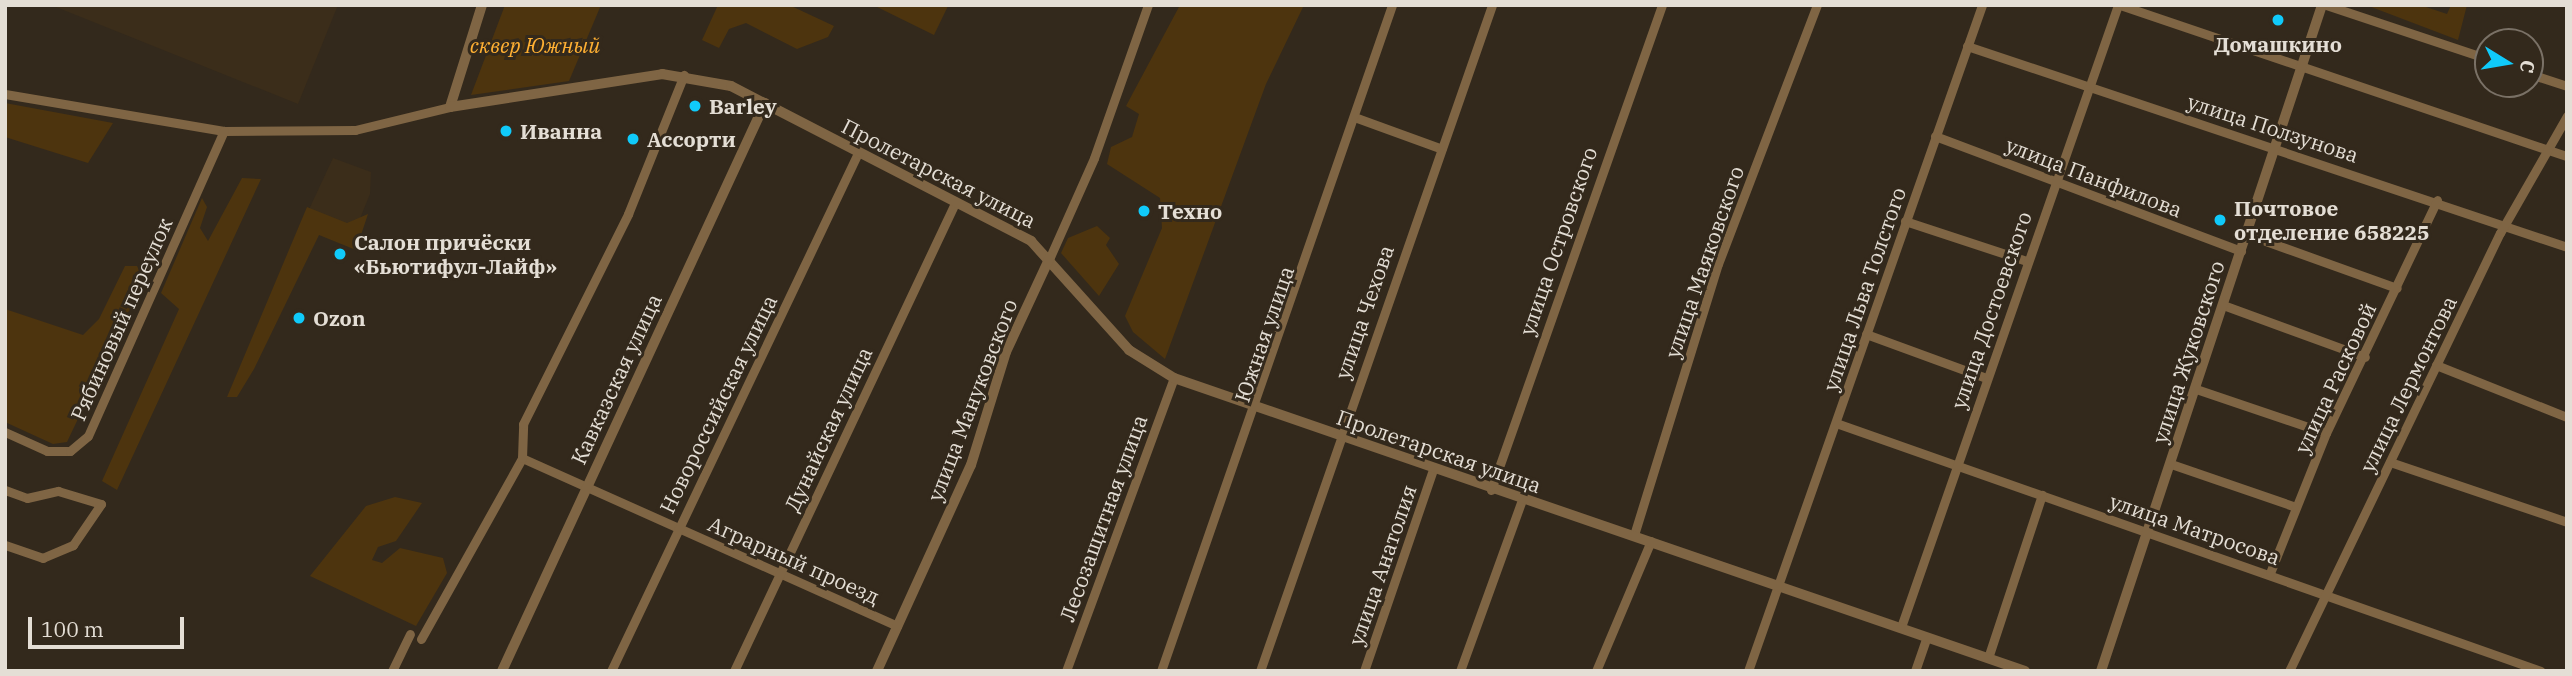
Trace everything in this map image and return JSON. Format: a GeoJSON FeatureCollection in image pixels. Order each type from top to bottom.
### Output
{"type":"FeatureCollection","features":[{"type":"Feature","properties":{"kind":"street"},"geometry":{"type":"LineString","coordinates":[[450,107],[482,5]]}},
{"type":"Feature","properties":{"kind":"street"},"geometry":{"type":"LineString","coordinates":[[1050,257],[1094,158],[1147,5]]}},
{"type":"Feature","properties":{"kind":"street","name":"Южная улица"},"geometry":{"type":"LineString","coordinates":[[1161,671],[1357,118],[1392,5]]}},
{"type":"Feature","properties":{"kind":"street","name":"улица Чехова"},"geometry":{"type":"LineString","coordinates":[[1260,671],[1492,5]]}},
{"type":"Feature","properties":{"kind":"street","name":"улица Островского"},"geometry":{"type":"LineString","coordinates":[[1491,490],[1662,5]]}},
{"type":"Feature","properties":{"kind":"street","name":"улица Маяковского"},"geometry":{"type":"LineString","coordinates":[[1634,535],[1718,264],[1817,5]]}},
{"type":"Feature","properties":{"kind":"street","name":"улица Льва Толстого"},"geometry":{"type":"LineString","coordinates":[[1748,671],[1982,5]]}},
{"type":"Feature","properties":{"kind":"street"},"geometry":{"type":"LineString","coordinates":[[2119,5],[2567,156]]}},
{"type":"Feature","properties":{"kind":"street","name":"улица Достоевского"},"geometry":{"type":"LineString","coordinates":[[1901,627],[2055,181],[2119,5]]}},
{"type":"Feature","properties":{"kind":"street"},"geometry":{"type":"LineString","coordinates":[[2324,5],[2474,55]]}},
{"type":"Feature","properties":{"kind":"street","name":"улица Жуковского"},"geometry":{"type":"LineString","coordinates":[[2101,671],[2324,5]]}},
{"type":"Feature","properties":{"kind":"street","name":"улица Ползунова"},"geometry":{"type":"LineString","coordinates":[[1967,46],[2437,200],[2567,247]]}},
{"type":"Feature","properties":{"kind":"street"},"geometry":{"type":"LineString","coordinates":[[421,639],[522,458],[523,424],[628,214],[684,75]]}},
{"type":"Feature","properties":{"kind":"street","name":"Пролетарская улица"},"geometry":{"type":"LineString","coordinates":[[5,94],[224,131],[355,130],[450,107],[684,75],[765,103],[955,203],[1050,257],[1129,350],[1174,378],[1491,490],[1779,584],[2025,671]]}},
{"type":"Feature","properties":{"kind":"street"},"geometry":{"type":"LineString","coordinates":[[2544,79],[2567,86]]}},
{"type":"Feature","properties":{"kind":"street","name":"Кавказская улица"},"geometry":{"type":"LineString","coordinates":[[502,671],[765,103]]}},
{"type":"Feature","properties":{"kind":"street","name":"улица Лермонтова"},"geometry":{"type":"LineString","coordinates":[[2289,671],[2505,225],[2567,116]]}},
{"type":"Feature","properties":{"kind":"street"},"geometry":{"type":"LineString","coordinates":[[1357,118],[1442,149]]}},
{"type":"Feature","properties":{"kind":"street","name":"Рябиновый переулок"},"geometry":{"type":"LineString","coordinates":[[5,432],[47,451],[70,451],[88,436],[224,131]]}},
{"type":"Feature","properties":{"kind":"street","name":"улица Панфилова"},"geometry":{"type":"LineString","coordinates":[[1935,136],[2241,251]]}},
{"type":"Feature","properties":{"kind":"street","name":"Новороссийская улица"},"geometry":{"type":"LineString","coordinates":[[611,671],[858,153]]}},
{"type":"Feature","properties":{"kind":"street","name":"улица Расковой"},"geometry":{"type":"LineString","coordinates":[[2270,573],[2326,433],[2365,357],[2437,200]]}},
{"type":"Feature","properties":{"kind":"street","name":"Дунайская улица"},"geometry":{"type":"LineString","coordinates":[[734,671],[955,203]]}},
{"type":"Feature","properties":{"kind":"street"},"geometry":{"type":"LineString","coordinates":[[1905,221],[2027,261]]}},
{"type":"Feature","properties":{"kind":"street"},"geometry":{"type":"LineString","coordinates":[[2246,234],[2397,288]]}},
{"type":"Feature","properties":{"kind":"street","name":"улица Мануковского"},"geometry":{"type":"LineString","coordinates":[[877,671],[971,465],[1006,352],[1050,257]]}},
{"type":"Feature","properties":{"kind":"street"},"geometry":{"type":"LineString","coordinates":[[2223,305],[2365,357]]}},
{"type":"Feature","properties":{"kind":"street"},"geometry":{"type":"LineString","coordinates":[[1866,334],[1986,378]]}},
{"type":"Feature","properties":{"kind":"street"},"geometry":{"type":"LineString","coordinates":[[2436,365],[2567,417]]}},
{"type":"Feature","properties":{"kind":"street","name":"Лесозащитная улица"},"geometry":{"type":"LineString","coordinates":[[1066,671],[1174,378]]}},
{"type":"Feature","properties":{"kind":"street"},"geometry":{"type":"LineString","coordinates":[[2196,389],[2326,433]]}},
{"type":"Feature","properties":{"kind":"street","name":"улица Матросова"},"geometry":{"type":"LineString","coordinates":[[1836,423],[2148,533],[2327,592],[2541,671]]}},
{"type":"Feature","properties":{"kind":"street","name":"Аграрный проезд"},"geometry":{"type":"LineString","coordinates":[[522,458],[897,626]]}},
{"type":"Feature","properties":{"kind":"street"},"geometry":{"type":"LineString","coordinates":[[2390,462],[2567,522]]}},
{"type":"Feature","properties":{"kind":"street"},"geometry":{"type":"LineString","coordinates":[[2171,464],[2296,507]]}},
{"type":"Feature","properties":{"kind":"street","name":"улица Анатолия"},"geometry":{"type":"LineString","coordinates":[[1364,671],[1433,470]]}},
{"type":"Feature","properties":{"kind":"street"},"geometry":{"type":"LineString","coordinates":[[5,489],[27,498],[58,491],[102,504],[73,545],[43,558],[5,545]]}},
{"type":"Feature","properties":{"kind":"street"},"geometry":{"type":"LineString","coordinates":[[1988,658],[2042,495]]}},
{"type":"Feature","properties":{"kind":"street"},"geometry":{"type":"LineString","coordinates":[[1460,671],[1522,500]]}},
{"type":"Feature","properties":{"kind":"street"},"geometry":{"type":"LineString","coordinates":[[1596,671],[1651,541]]}},
{"type":"Feature","properties":{"kind":"street"},"geometry":{"type":"LineString","coordinates":[[392,671],[410,634]]}},
{"type":"Feature","properties":{"kind":"street"},"geometry":{"type":"LineString","coordinates":[[1915,671],[1927,637]]}},
{"type":"Feature","properties":{"kind":"shaded area"},"geometry":{"type":"Polygon","coordinates":[[[51,5],[338,5],[298,104],[51,5]]]}},
{"type":"Feature","properties":{"kind":"shaded area"},"geometry":{"type":"Polygon","coordinates":[[[333,158],[371,172],[370,194],[352,238],[305,218],[333,158]]]}},
{"type":"Feature","properties":{"kind":"green space","name":"сквер Южный"},"geometry":{"type":"Polygon","coordinates":[[[505,5],[601,5],[569,81],[471,95],[505,5]]]}},
{"type":"Feature","properties":{"kind":"green space"},"geometry":{"type":"Polygon","coordinates":[[[718,5],[789,5],[834,26],[828,37],[797,49],[746,23],[729,29],[719,48],[702,40],[718,5]]]}},
{"type":"Feature","properties":{"kind":"green space"},"geometry":{"type":"Polygon","coordinates":[[[873,5],[946,5],[948,6],[934,35],[873,5]]]}},
{"type":"Feature","properties":{"kind":"green space"},"geometry":{"type":"Polygon","coordinates":[[[1180,5],[1304,5],[1266,84],[1165,359],[1133,332],[1125,316],[1162,228],[1160,198],[1107,164],[1111,147],[1132,137],[1139,114],[1126,106],[1180,5]]]}},
{"type":"Feature","properties":{"kind":"green space"},"geometry":{"type":"Polygon","coordinates":[[[2366,5],[2420,5],[2447,14],[2451,5],[2467,5],[2458,40],[2366,5]]]}},
{"type":"Feature","properties":{"kind":"green space"},"geometry":{"type":"Polygon","coordinates":[[[5,103],[113,123],[88,163],[5,137],[5,103]]]}},
{"type":"Feature","properties":{"kind":"green space"},"geometry":{"type":"Polygon","coordinates":[[[242,178],[261,179],[117,490],[102,481],[179,309],[161,293],[202,198],[207,207],[200,228],[208,241],[242,178]]]}},
{"type":"Feature","properties":{"kind":"green space"},"geometry":{"type":"Polygon","coordinates":[[[307,207],[347,223],[368,214],[356,250],[319,235],[254,369],[237,397],[227,397],[307,207]]]}},
{"type":"Feature","properties":{"kind":"green space"},"geometry":{"type":"Polygon","coordinates":[[[1097,226],[1110,238],[1106,245],[1119,264],[1099,296],[1061,253],[1068,238],[1097,226]]]}},
{"type":"Feature","properties":{"kind":"green space"},"geometry":{"type":"Polygon","coordinates":[[[125,266],[137,266],[144,280],[67,442],[53,444],[5,422],[5,309],[83,335],[99,319],[125,266]]]}},
{"type":"Feature","properties":{"kind":"green space"},"geometry":{"type":"Polygon","coordinates":[[[395,497],[422,503],[396,541],[378,547],[372,560],[382,563],[400,548],[443,558],[447,573],[416,626],[310,576],[366,506],[395,497]]]}},
{"type":"Feature","properties":{"kind":"place","name":"Домашкино"},"geometry":{"type":"Point","coordinates":[2278,20]}},
{"type":"Feature","properties":{"kind":"place","name":"Barley"},"geometry":{"type":"Point","coordinates":[695,106]}},
{"type":"Feature","properties":{"kind":"place","name":"Иванна"},"geometry":{"type":"Point","coordinates":[506,131]}},
{"type":"Feature","properties":{"kind":"place","name":"Ассорти"},"geometry":{"type":"Point","coordinates":[633,139]}},
{"type":"Feature","properties":{"kind":"place","name":"Техно"},"geometry":{"type":"Point","coordinates":[1144,211]}},
{"type":"Feature","properties":{"kind":"place","name":"Почтовое отделение 658225"},"geometry":{"type":"Point","coordinates":[2220,220]}},
{"type":"Feature","properties":{"kind":"place","name":"Салон причёски «Бьютифул-Лайф»"},"geometry":{"type":"Point","coordinates":[340,254]}},
{"type":"Feature","properties":{"kind":"place","name":"Ozon"},"geometry":{"type":"Point","coordinates":[299,318]}}]}
